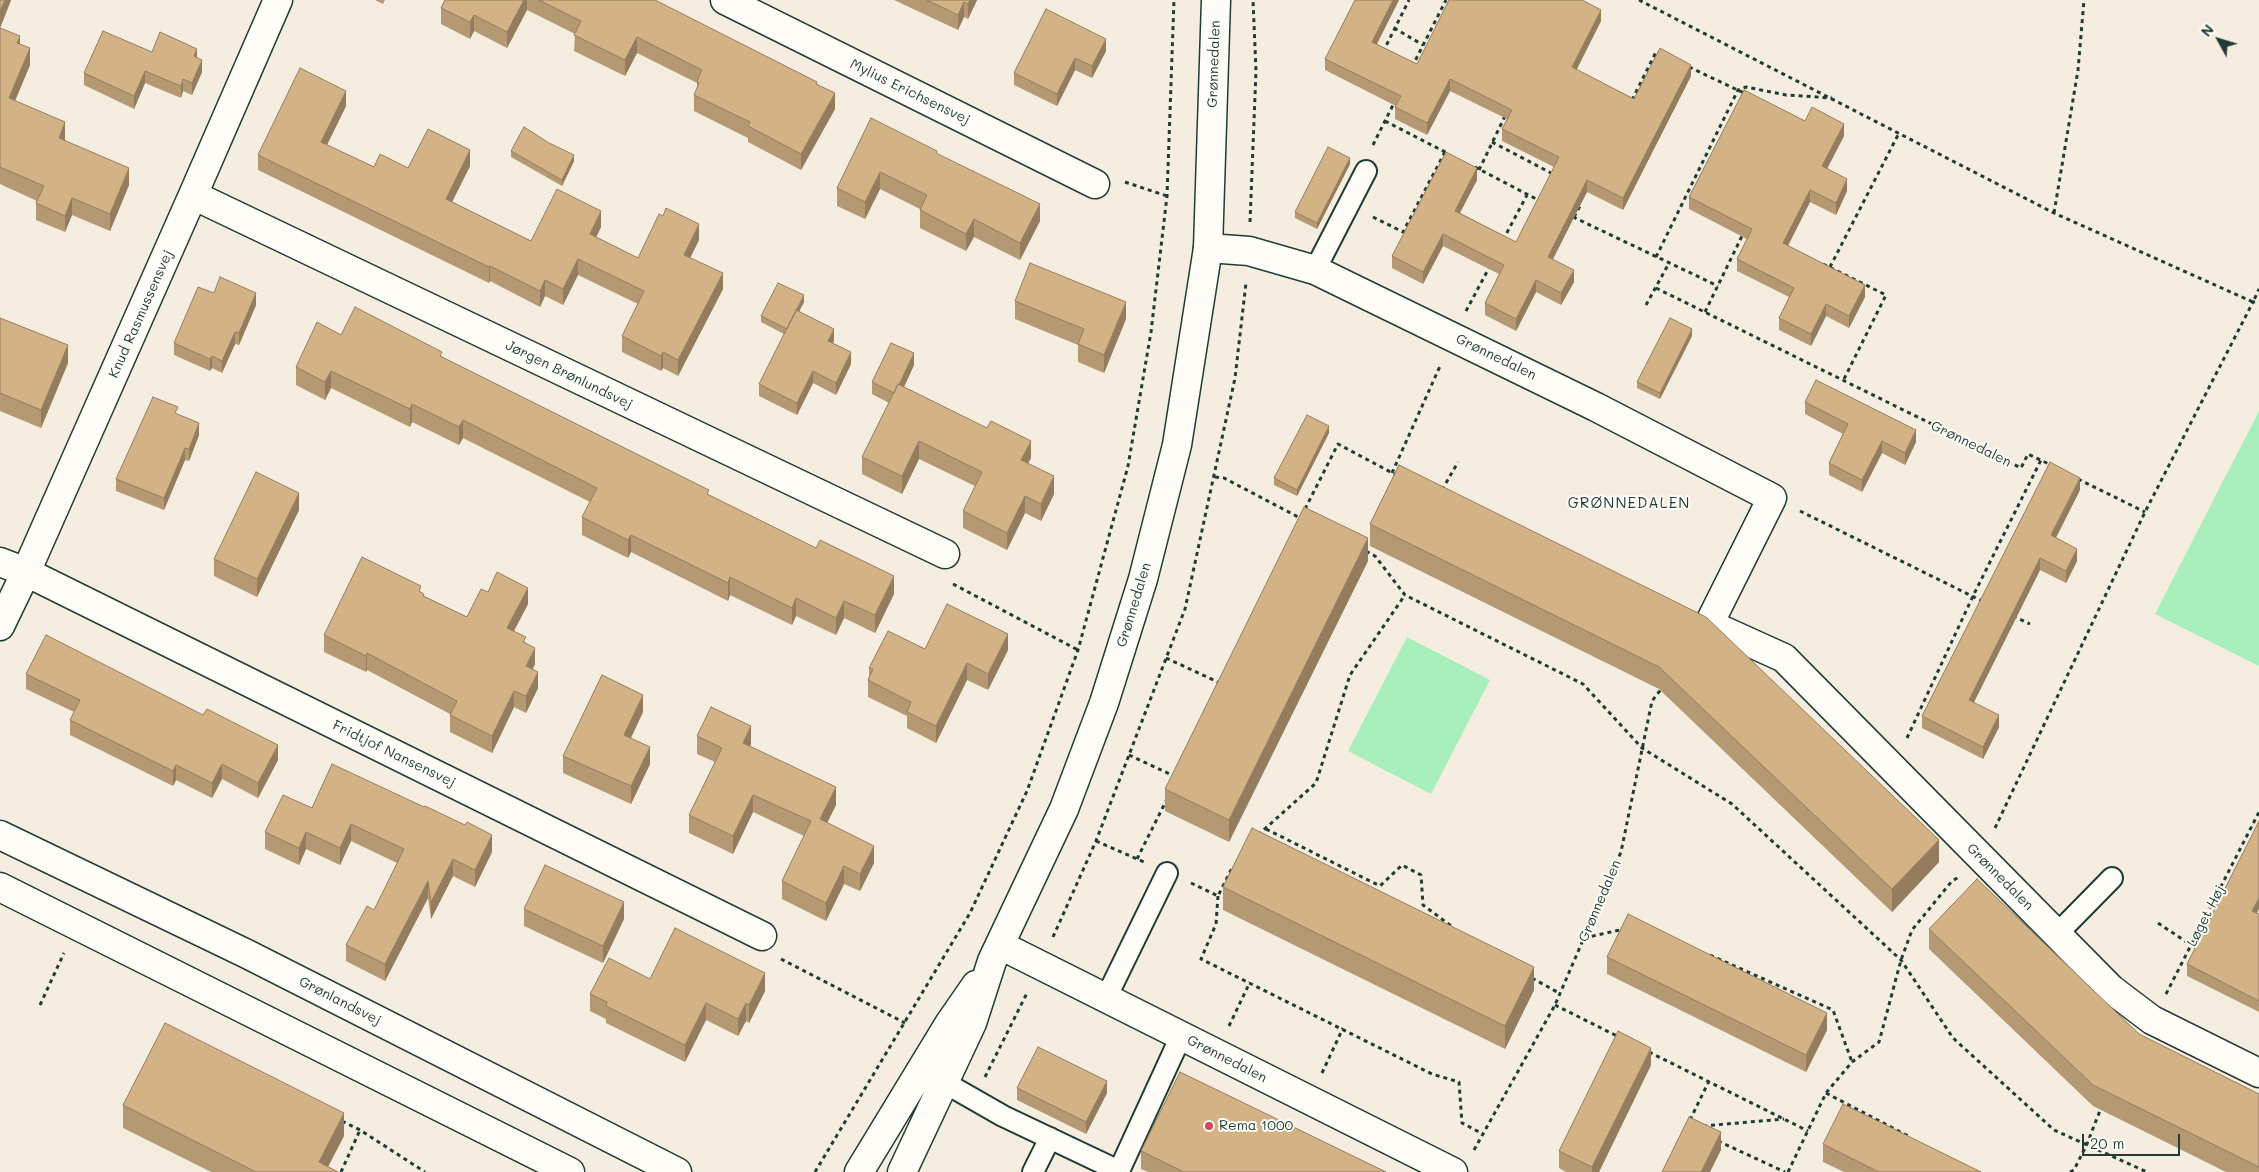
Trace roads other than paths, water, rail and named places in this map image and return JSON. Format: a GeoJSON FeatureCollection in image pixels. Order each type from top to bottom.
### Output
{"type":"FeatureCollection","features":[{"type":"Feature","properties":{"kind":"street","name":"Knud Rasmussensvej"},"geometry":{"type":"LineString","coordinates":[[0,626],[26,572],[278,0]]}},
{"type":"Feature","properties":{"kind":"street","name":"Mylius Erichsensvej"},"geometry":{"type":"LineString","coordinates":[[725,0],[1095,184]]}},
{"type":"Feature","properties":{"kind":"street","name":"Grønnedalen"},"geometry":{"type":"LineString","coordinates":[[902,1172],[972,1024],[996,953],[1064,809],[1104,702],[1143,579],[1177,444],[1208,248],[1216,0]]}},
{"type":"Feature","properties":{"kind":"street","name":"Jørgen Brønlundsvej"},"geometry":{"type":"LineString","coordinates":[[193,195],[945,554]]}},
{"type":"Feature","properties":{"kind":"street","name":"Grønnedalen"},"geometry":{"type":"LineString","coordinates":[[1208,248],[1249,251],[1315,270],[1587,402],[1772,498],[1709,624],[1784,658],[2111,989],[2152,1020],[2259,1074]]}},
{"type":"Feature","properties":{"kind":"street","name":"Fridtjof Nansensvej"},"geometry":{"type":"LineString","coordinates":[[0,562],[26,572],[762,936]]}},
{"type":"Feature","properties":{"kind":"street","name":"Grønlandsvej"},"geometry":{"type":"LineString","coordinates":[[0,835],[248,954],[677,1172]]}},
{"type":"Feature","properties":{"kind":"street"},"geometry":{"type":"LineString","coordinates":[[0,887],[570,1172]]}},
{"type":"Feature","properties":{"kind":"street","name":"Grønnedalen"},"geometry":{"type":"LineString","coordinates":[[996,953],[1106,998],[1309,1100],[1461,1164]]}},
{"type":"Feature","properties":{"kind":"street","name":"Grønnedalen"},"geometry":{"type":"LineString","coordinates":[[859,1172],[921,1068],[996,953]]}},
{"type":"Feature","properties":{"kind":"lane"},"geometry":{"type":"LineString","coordinates":[[1315,270],[1366,171]]}},
{"type":"Feature","properties":{"kind":"lane"},"geometry":{"type":"LineString","coordinates":[[1106,998],[1167,873]]}},
{"type":"Feature","properties":{"kind":"lane"},"geometry":{"type":"LineString","coordinates":[[2057,934],[2112,878]]}},
{"type":"Feature","properties":{"kind":"lane"},"geometry":{"type":"LineString","coordinates":[[921,1068],[945,1084],[1003,1116],[1118,1172],[1181,1036]]}},
{"type":"Feature","properties":{"kind":"lane"},"geometry":{"type":"LineString","coordinates":[[1033,1172],[1050,1138]]}},
{"type":"Feature","properties":{"kind":"place","name":"Rema 1000"},"geometry":{"type":"Point","coordinates":[1209,1126]}},
{"type":"Feature","properties":{"kind":"district","name":"GRØNNEDALEN"},"geometry":{"type":"Point","coordinates":[1629,503]}}]}
